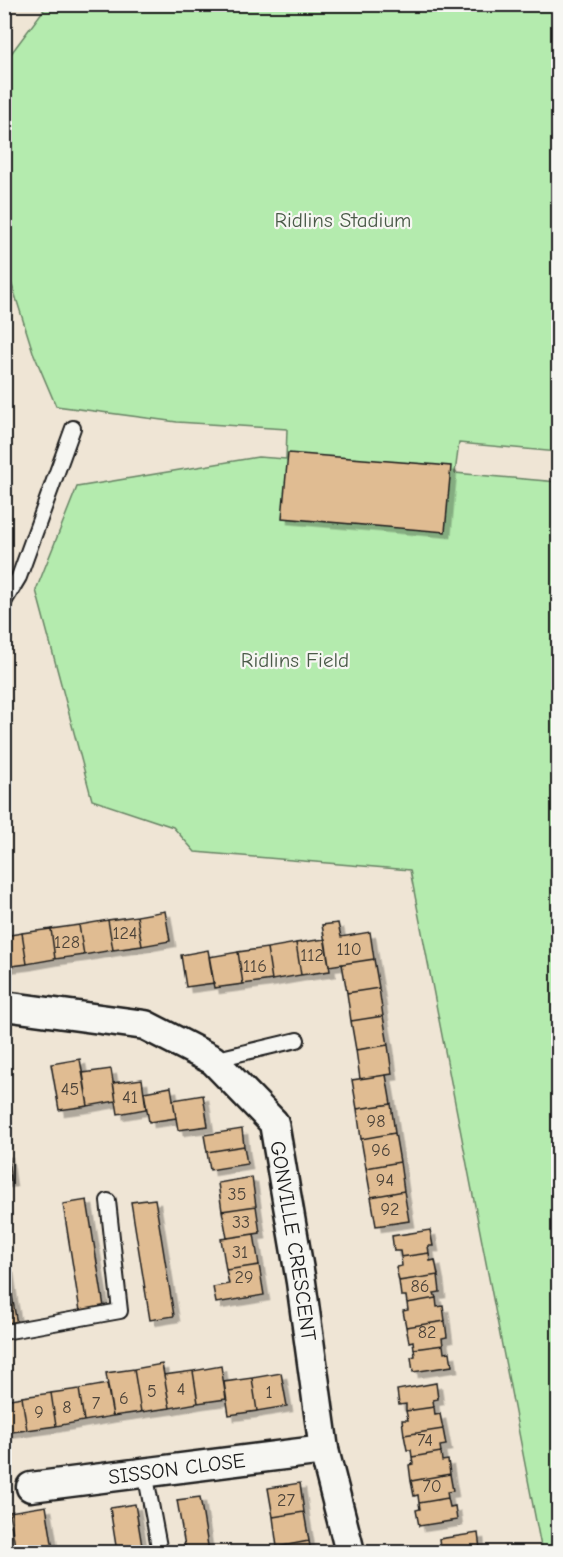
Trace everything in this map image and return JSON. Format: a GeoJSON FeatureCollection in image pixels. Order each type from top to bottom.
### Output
{"type":"FeatureCollection","features":[{"type":"Feature","properties":{"kind":"street","name":"GONVILLE CRESCENT"},"geometry":{"type":"LineString","coordinates":[[4,1006],[145,1025],[213,1060],[274,1123],[301,1282],[324,1450],[350,1552]]}},
{"type":"Feature","properties":{"kind":"street","name":"SISSON CLOSE"},"geometry":{"type":"LineString","coordinates":[[31,1487],[324,1450]]}},
{"type":"Feature","properties":{"kind":"lane"},"geometry":{"type":"LineString","coordinates":[[4,602],[19,577],[73,428]]}},
{"type":"Feature","properties":{"kind":"lane"},"geometry":{"type":"LineString","coordinates":[[213,1060],[297,1040]]}},
{"type":"Feature","properties":{"kind":"lane"},"geometry":{"type":"LineString","coordinates":[[4,1332],[120,1311],[108,1201]]}},
{"type":"Feature","properties":{"kind":"lane"},"geometry":{"type":"LineString","coordinates":[[145,1472],[160,1552]]}},
{"type":"Feature","properties":{"kind":"green space"},"geometry":{"type":"Polygon","coordinates":[[[51,5],[558,5],[558,452],[459,443],[455,473],[558,482],[558,1552],[542,1552],[410,870],[195,852],[173,827],[92,800],[36,590],[77,487],[258,457],[286,459],[287,429],[177,422],[56,406],[33,352],[5,263],[4,63],[45,8],[51,5]]]}},
{"type":"Feature","properties":{"kind":"building"},"geometry":{"type":"Polygon","coordinates":[[[288,453],[451,466],[445,532],[282,518],[288,453]]]}},
{"type":"Feature","properties":{"kind":"building"},"geometry":{"type":"Polygon","coordinates":[[[165,911],[170,941],[142,946],[137,916],[165,911]]]}},
{"type":"Feature","properties":{"kind":"building"},"geometry":{"type":"Polygon","coordinates":[[[137,916],[142,946],[113,950],[108,920],[137,916]]]}},
{"type":"Feature","properties":{"kind":"building"},"geometry":{"type":"Polygon","coordinates":[[[108,920],[113,950],[84,955],[79,925],[108,920]]]}},
{"type":"Feature","properties":{"kind":"building"},"geometry":{"type":"Polygon","coordinates":[[[338,923],[341,937],[370,932],[374,959],[329,966],[322,925],[338,923]]]}},
{"type":"Feature","properties":{"kind":"building"},"geometry":{"type":"Polygon","coordinates":[[[79,925],[84,955],[55,959],[51,929],[79,925]]]}},
{"type":"Feature","properties":{"kind":"building"},"geometry":{"type":"Polygon","coordinates":[[[51,929],[55,959],[27,964],[22,933],[51,929]]]}},
{"type":"Feature","properties":{"kind":"building"},"geometry":{"type":"Polygon","coordinates":[[[22,933],[27,964],[4,967],[4,936],[22,933]]]}},
{"type":"Feature","properties":{"kind":"building"},"geometry":{"type":"Polygon","coordinates":[[[325,939],[330,971],[301,975],[296,943],[325,939]]]}},
{"type":"Feature","properties":{"kind":"building"},"geometry":{"type":"Polygon","coordinates":[[[296,943],[301,975],[272,980],[267,948],[296,943]]]}},
{"type":"Feature","properties":{"kind":"building"},"geometry":{"type":"Polygon","coordinates":[[[267,948],[272,980],[243,984],[238,952],[267,948]]]}},
{"type":"Feature","properties":{"kind":"building"},"geometry":{"type":"Polygon","coordinates":[[[208,950],[214,983],[186,987],[181,955],[208,950]]]}},
{"type":"Feature","properties":{"kind":"building"},"geometry":{"type":"Polygon","coordinates":[[[238,952],[243,984],[214,988],[209,957],[238,952]]]}},
{"type":"Feature","properties":{"kind":"building"},"geometry":{"type":"Polygon","coordinates":[[[374,959],[379,988],[347,993],[342,964],[374,959]]]}},
{"type":"Feature","properties":{"kind":"building"},"geometry":{"type":"Polygon","coordinates":[[[379,988],[383,1016],[351,1021],[347,993],[379,988]]]}},
{"type":"Feature","properties":{"kind":"building"},"geometry":{"type":"Polygon","coordinates":[[[383,1016],[388,1045],[356,1050],[351,1021],[383,1016]]]}},
{"type":"Feature","properties":{"kind":"building"},"geometry":{"type":"Polygon","coordinates":[[[388,1045],[392,1074],[360,1079],[356,1050],[388,1045]]]}},
{"type":"Feature","properties":{"kind":"building"},"geometry":{"type":"Polygon","coordinates":[[[80,1059],[88,1106],[59,1110],[51,1064],[80,1059]]]}},
{"type":"Feature","properties":{"kind":"building"},"geometry":{"type":"Polygon","coordinates":[[[111,1069],[116,1101],[88,1106],[83,1073],[111,1069]]]}},
{"type":"Feature","properties":{"kind":"building"},"geometry":{"type":"Polygon","coordinates":[[[386,1075],[391,1104],[357,1109],[352,1080],[386,1075]]]}},
{"type":"Feature","properties":{"kind":"building"},"geometry":{"type":"Polygon","coordinates":[[[142,1079],[146,1109],[118,1114],[113,1083],[142,1079]]]}},
{"type":"Feature","properties":{"kind":"building"},"geometry":{"type":"Polygon","coordinates":[[[171,1087],[176,1118],[149,1122],[144,1092],[171,1087]]]}},
{"type":"Feature","properties":{"kind":"building"},"geometry":{"type":"Polygon","coordinates":[[[203,1095],[208,1126],[178,1130],[173,1100],[203,1095]]]}},
{"type":"Feature","properties":{"kind":"building"},"geometry":{"type":"Polygon","coordinates":[[[391,1104],[395,1133],[361,1139],[357,1109],[391,1104]]]}},
{"type":"Feature","properties":{"kind":"building"},"geometry":{"type":"Polygon","coordinates":[[[242,1129],[244,1146],[207,1152],[204,1135],[242,1129]]]}},
{"type":"Feature","properties":{"kind":"building"},"geometry":{"type":"Polygon","coordinates":[[[395,1133],[400,1162],[366,1168],[361,1139],[395,1133]]]}},
{"type":"Feature","properties":{"kind":"building"},"geometry":{"type":"Polygon","coordinates":[[[244,1146],[247,1164],[210,1170],[207,1152],[244,1146]]]}},
{"type":"Feature","properties":{"kind":"building"},"geometry":{"type":"Polygon","coordinates":[[[4,1152],[7,1152],[11,1181],[4,1182],[4,1152]]]}},
{"type":"Feature","properties":{"kind":"building"},"geometry":{"type":"Polygon","coordinates":[[[400,1162],[404,1191],[371,1197],[366,1168],[400,1162]]]}},
{"type":"Feature","properties":{"kind":"building"},"geometry":{"type":"Polygon","coordinates":[[[252,1177],[256,1206],[222,1211],[218,1183],[252,1177]]]}},
{"type":"Feature","properties":{"kind":"building"},"geometry":{"type":"Polygon","coordinates":[[[404,1191],[409,1221],[376,1226],[371,1197],[404,1191]]]}},
{"type":"Feature","properties":{"kind":"building"},"geometry":{"type":"Polygon","coordinates":[[[155,1199],[174,1316],[150,1320],[131,1202],[155,1199]]]}},
{"type":"Feature","properties":{"kind":"building"},"geometry":{"type":"Polygon","coordinates":[[[87,1200],[104,1307],[80,1311],[63,1204],[87,1200]]]}},
{"type":"Feature","properties":{"kind":"building"},"geometry":{"type":"Polygon","coordinates":[[[256,1206],[260,1233],[227,1238],[222,1211],[256,1206]]]}},
{"type":"Feature","properties":{"kind":"building"},"geometry":{"type":"Polygon","coordinates":[[[430,1230],[433,1246],[428,1246],[429,1253],[401,1257],[400,1251],[394,1251],[392,1236],[430,1230]]]}},
{"type":"Feature","properties":{"kind":"building"},"geometry":{"type":"Polygon","coordinates":[[[254,1234],[259,1265],[226,1270],[221,1239],[254,1234]]]}},
{"type":"Feature","properties":{"kind":"building"},"geometry":{"type":"Polygon","coordinates":[[[429,1253],[430,1261],[435,1260],[438,1275],[399,1281],[396,1267],[402,1266],[401,1257],[429,1253]]]}},
{"type":"Feature","properties":{"kind":"building"},"geometry":{"type":"Polygon","coordinates":[[[259,1265],[264,1295],[216,1303],[213,1287],[229,1284],[226,1270],[259,1265]]]}},
{"type":"Feature","properties":{"kind":"building"},"geometry":{"type":"Polygon","coordinates":[[[8,1267],[12,1296],[4,1297],[4,1268],[8,1267]]]}},
{"type":"Feature","properties":{"kind":"building"},"geometry":{"type":"Polygon","coordinates":[[[438,1275],[440,1292],[434,1293],[436,1298],[407,1303],[406,1296],[401,1296],[399,1281],[438,1275]]]}},
{"type":"Feature","properties":{"kind":"building"},"geometry":{"type":"Polygon","coordinates":[[[12,1296],[17,1324],[4,1326],[4,1297],[12,1296]]]}},
{"type":"Feature","properties":{"kind":"building"},"geometry":{"type":"Polygon","coordinates":[[[436,1298],[437,1307],[443,1306],[445,1321],[406,1327],[403,1311],[408,1310],[407,1303],[436,1298]]]}},
{"type":"Feature","properties":{"kind":"building"},"geometry":{"type":"Polygon","coordinates":[[[445,1321],[447,1337],[442,1338],[443,1345],[414,1349],[413,1341],[409,1342],[406,1327],[445,1321]]]}},
{"type":"Feature","properties":{"kind":"building"},"geometry":{"type":"Polygon","coordinates":[[[443,1345],[444,1353],[450,1352],[452,1366],[413,1372],[411,1357],[415,1356],[414,1349],[443,1345]]]}},
{"type":"Feature","properties":{"kind":"building"},"geometry":{"type":"Polygon","coordinates":[[[162,1364],[170,1408],[141,1412],[134,1369],[162,1364]]]}},
{"type":"Feature","properties":{"kind":"building"},"geometry":{"type":"Polygon","coordinates":[[[221,1366],[226,1399],[198,1403],[193,1371],[221,1366]]]}},
{"type":"Feature","properties":{"kind":"building"},"geometry":{"type":"Polygon","coordinates":[[[134,1369],[141,1412],[113,1416],[106,1373],[134,1369]]]}},
{"type":"Feature","properties":{"kind":"building"},"geometry":{"type":"Polygon","coordinates":[[[193,1371],[198,1403],[170,1408],[164,1375],[193,1371]]]}},
{"type":"Feature","properties":{"kind":"building"},"geometry":{"type":"Polygon","coordinates":[[[281,1373],[287,1406],[257,1411],[252,1378],[281,1373]]]}},
{"type":"Feature","properties":{"kind":"building"},"geometry":{"type":"Polygon","coordinates":[[[252,1378],[257,1411],[229,1415],[224,1382],[252,1378]]]}},
{"type":"Feature","properties":{"kind":"building"},"geometry":{"type":"Polygon","coordinates":[[[436,1383],[438,1399],[433,1400],[434,1407],[406,1411],[406,1404],[399,1405],[397,1390],[436,1383]]]}},
{"type":"Feature","properties":{"kind":"building"},"geometry":{"type":"Polygon","coordinates":[[[107,1384],[113,1416],[84,1421],[79,1389],[107,1384]]]}},
{"type":"Feature","properties":{"kind":"building"},"geometry":{"type":"Polygon","coordinates":[[[79,1389],[84,1421],[56,1426],[51,1393],[79,1389]]]}},
{"type":"Feature","properties":{"kind":"building"},"geometry":{"type":"Polygon","coordinates":[[[51,1393],[56,1426],[27,1430],[22,1397],[51,1393]]]}},
{"type":"Feature","properties":{"kind":"building"},"geometry":{"type":"Polygon","coordinates":[[[22,1397],[27,1430],[4,1433],[4,1400],[22,1397]]]}},
{"type":"Feature","properties":{"kind":"building"},"geometry":{"type":"Polygon","coordinates":[[[434,1407],[435,1415],[440,1414],[443,1429],[404,1435],[402,1420],[408,1420],[406,1411],[434,1407]]]}},
{"type":"Feature","properties":{"kind":"building"},"geometry":{"type":"Polygon","coordinates":[[[443,1429],[446,1445],[440,1446],[441,1452],[412,1457],[411,1450],[407,1450],[404,1435],[443,1429]]]}},
{"type":"Feature","properties":{"kind":"building"},"geometry":{"type":"Polygon","coordinates":[[[441,1452],[442,1461],[448,1460],[450,1474],[411,1481],[409,1465],[413,1464],[412,1457],[441,1452]]]}},
{"type":"Feature","properties":{"kind":"building"},"geometry":{"type":"Polygon","coordinates":[[[450,1474],[453,1491],[447,1492],[448,1498],[419,1503],[418,1495],[414,1496],[411,1481],[450,1474]]]}},
{"type":"Feature","properties":{"kind":"building"},"geometry":{"type":"Polygon","coordinates":[[[300,1483],[304,1512],[273,1517],[268,1488],[300,1483]]]}},
{"type":"Feature","properties":{"kind":"building"},"geometry":{"type":"Polygon","coordinates":[[[200,1497],[209,1552],[186,1552],[177,1500],[200,1497]]]}},
{"type":"Feature","properties":{"kind":"building"},"geometry":{"type":"Polygon","coordinates":[[[448,1498],[450,1507],[455,1506],[457,1520],[419,1526],[416,1510],[420,1509],[419,1503],[448,1498]]]}},
{"type":"Feature","properties":{"kind":"building"},"geometry":{"type":"Polygon","coordinates":[[[135,1504],[143,1552],[117,1552],[110,1508],[135,1504]]]}},
{"type":"Feature","properties":{"kind":"building"},"geometry":{"type":"Polygon","coordinates":[[[46,1506],[53,1549],[16,1552],[9,1512],[46,1506]]]}},
{"type":"Feature","properties":{"kind":"building"},"geometry":{"type":"Polygon","coordinates":[[[304,1512],[309,1541],[277,1547],[273,1517],[304,1512]]]}},
{"type":"Feature","properties":{"kind":"building"},"geometry":{"type":"Polygon","coordinates":[[[478,1533],[480,1549],[475,1552],[441,1552],[439,1539],[478,1533]]]}},
{"type":"Feature","properties":{"kind":"building"},"geometry":{"type":"Polygon","coordinates":[[[309,1541],[311,1552],[278,1552],[277,1547],[309,1541]]]}},
{"type":"Feature","properties":{"kind":"park label","name":"Ridlins Stadium"},"geometry":{"type":"Point","coordinates":[343,220]}},
{"type":"Feature","properties":{"kind":"park label","name":"Ridlins Field"},"geometry":{"type":"Point","coordinates":[295,660]}}]}
